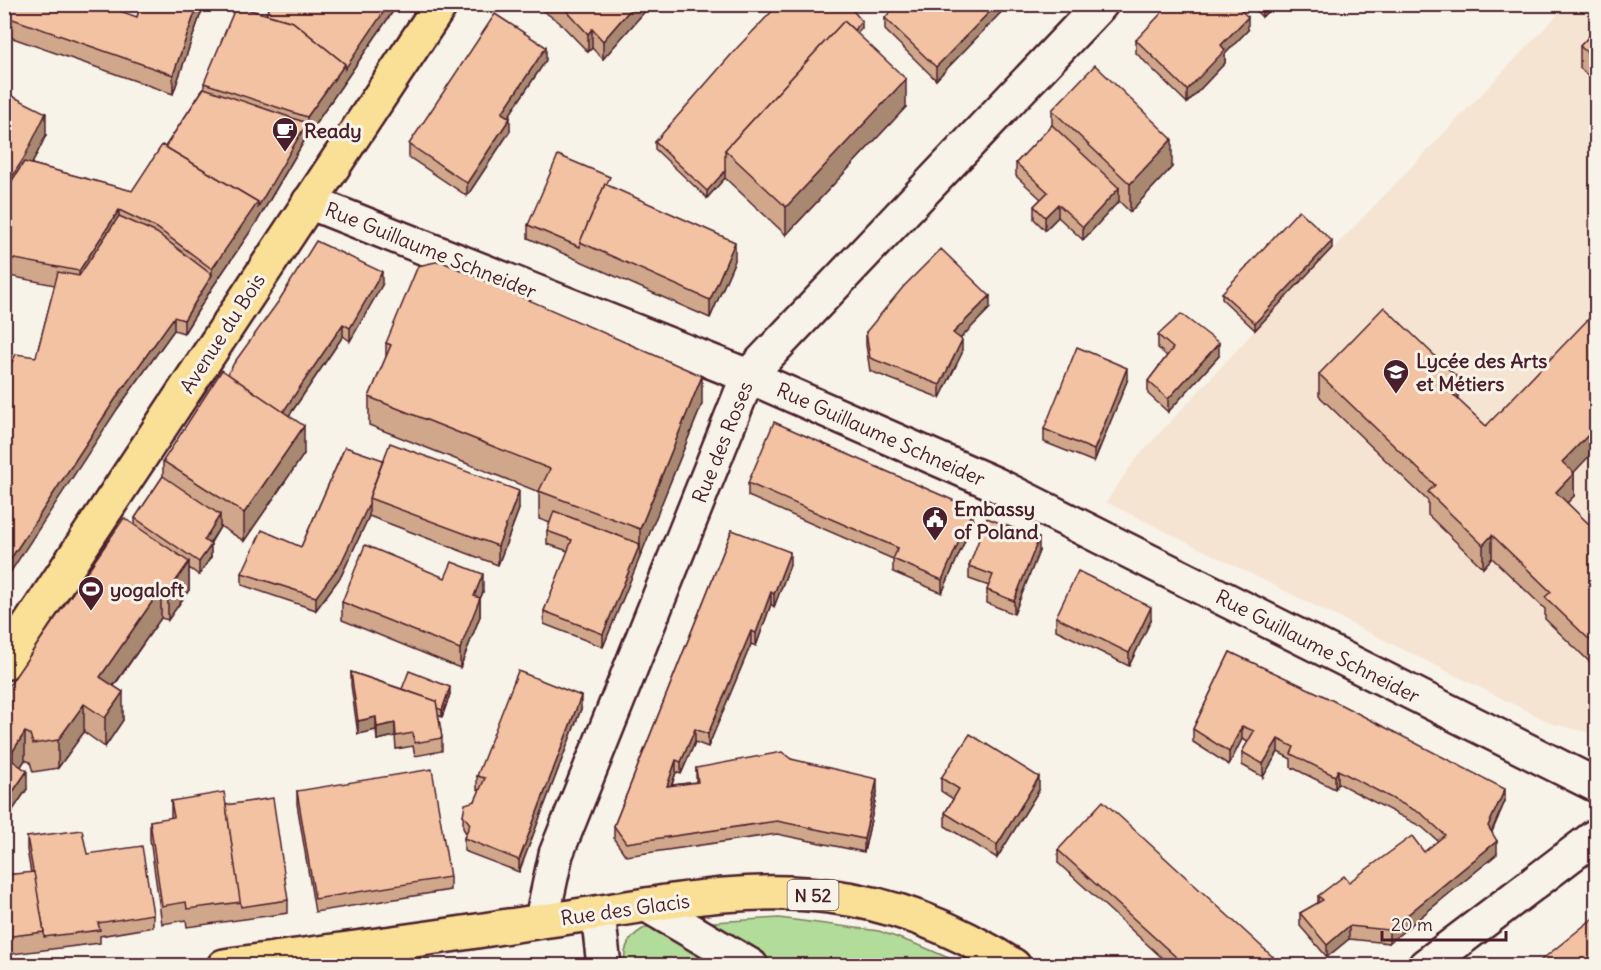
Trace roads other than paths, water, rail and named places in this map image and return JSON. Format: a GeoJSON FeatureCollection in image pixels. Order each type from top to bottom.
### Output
{"type":"FeatureCollection","features":[{"type":"Feature","properties":{"kind":"main road","name":"Avenue du Bois"},"geometry":{"type":"LineString","coordinates":[[4,663],[441,4]]}},
{"type":"Feature","properties":{"kind":"main road","name":"Rue des Glacis"},"geometry":{"type":"LineString","coordinates":[[224,966],[647,905],[723,896],[778,893],[828,896],[885,906],[934,923],[981,944],[1014,966]]}},
{"type":"Feature","properties":{"kind":"street","name":"Rue des Roses"},"geometry":{"type":"LineString","coordinates":[[542,920],[556,854],[748,376],[1101,4]]}},
{"type":"Feature","properties":{"kind":"street","name":"Rue Guillaume Schneider"},"geometry":{"type":"LineString","coordinates":[[309,202],[748,376],[995,484],[1596,785]]}},
{"type":"Feature","properties":{"kind":"street"},"geometry":{"type":"LineString","coordinates":[[1425,966],[1596,836]]}},
{"type":"Feature","properties":{"kind":"street"},"geometry":{"type":"LineString","coordinates":[[647,905],[751,966]]}},
{"type":"Feature","properties":{"kind":"street"},"geometry":{"type":"LineString","coordinates":[[598,913],[604,966]]}},
{"type":"Feature","properties":{"kind":"place","name":"Ready"},"geometry":{"type":"Point","coordinates":[285,153]}},
{"type":"Feature","properties":{"kind":"place","name":"Lycée des Arts et Métiers"},"geometry":{"type":"Point","coordinates":[1396,395]}},
{"type":"Feature","properties":{"kind":"place","name":"Embassy of Poland"},"geometry":{"type":"Point","coordinates":[935,542]}},
{"type":"Feature","properties":{"kind":"place","name":"yogaloft"},"geometry":{"type":"Point","coordinates":[91,612]}}]}
